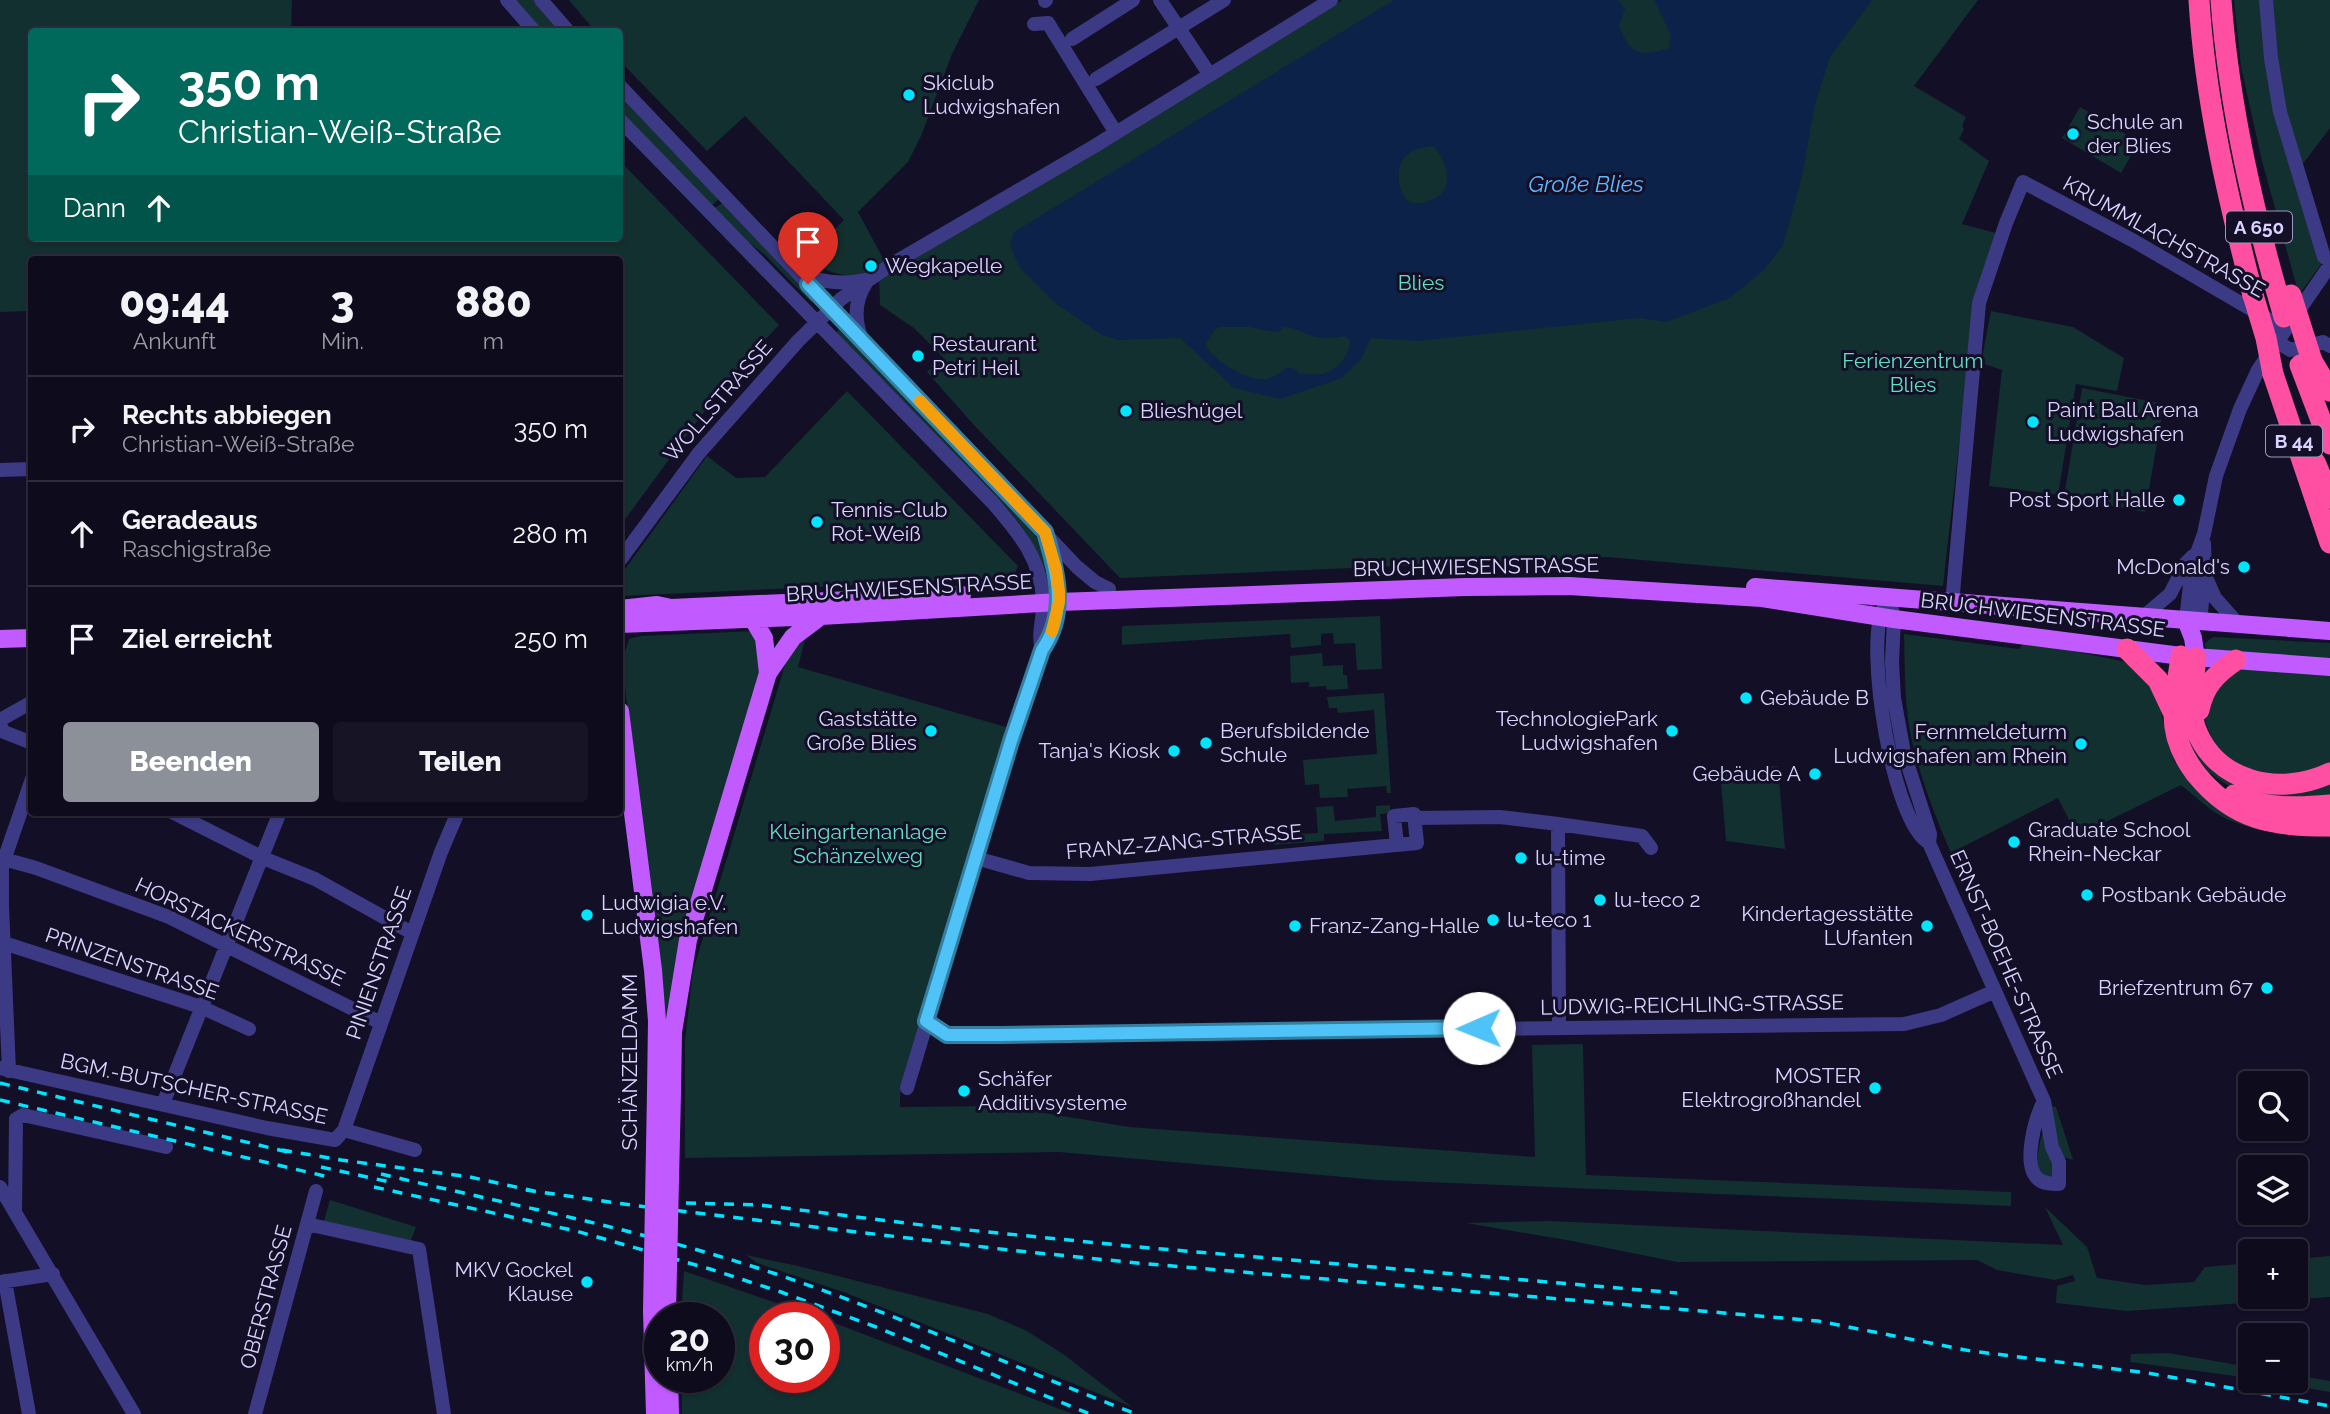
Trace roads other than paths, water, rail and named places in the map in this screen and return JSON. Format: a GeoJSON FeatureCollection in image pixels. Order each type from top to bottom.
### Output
{"type":"FeatureCollection","features":[{"type":"Feature","properties":{"kind":"highway","name":"A 650"},"geometry":{"type":"LineString","coordinates":[[2199,0],[2208,83],[2236,226],[2253,295],[2280,320]]}},
{"type":"Feature","properties":{"kind":"highway","name":"A 650"},"geometry":{"type":"LineString","coordinates":[[2221,0],[2239,133],[2265,249],[2286,279],[2280,320]]}},
{"type":"Feature","properties":{"kind":"highway"},"geometry":{"type":"LineString","coordinates":[[2280,320],[2306,363],[2330,391]]}},
{"type":"Feature","properties":{"kind":"highway","name":"B 44"},"geometry":{"type":"LineString","coordinates":[[2280,320],[2276,373],[2330,543]]}},
{"type":"Feature","properties":{"kind":"highway"},"geometry":{"type":"LineString","coordinates":[[2306,363],[2330,444]]}},
{"type":"Feature","properties":{"kind":"highway"},"geometry":{"type":"LineString","coordinates":[[2276,373],[2330,498]]}},
{"type":"Feature","properties":{"kind":"highway"},"geometry":{"type":"LineString","coordinates":[[2127,649],[2183,700],[2205,747],[2217,762],[2232,772],[2258,783],[2291,785],[2330,773]]}},
{"type":"Feature","properties":{"kind":"highway"},"geometry":{"type":"LineString","coordinates":[[2189,657],[2177,734],[2182,751],[2201,779],[2219,800],[2248,815],[2287,824],[2330,826]]}},
{"type":"Feature","properties":{"kind":"highway"},"geometry":{"type":"LineString","coordinates":[[2183,700],[2236,660]]}},
{"type":"Feature","properties":{"kind":"highway"},"geometry":{"type":"LineString","coordinates":[[2201,779],[2245,800],[2268,806],[2291,808],[2330,805]]}},
{"type":"Feature","properties":{"kind":"main road","name":"BRUCHWIESENSTRASSE"},"geometry":{"type":"LineString","coordinates":[[623,623],[821,616],[1051,597],[1109,589],[1535,575],[1604,577],[1889,597],[1952,604],[2330,631]]}},
{"type":"Feature","properties":{"kind":"main road","name":"BRUCHWIESENSTRASSE"},"geometry":{"type":"LineString","coordinates":[[623,623],[671,608],[742,604],[1569,586],[1726,595],[2189,657],[2330,667]]}},
{"type":"Feature","properties":{"kind":"main road","name":"SCHÄNZELDAMM"},"geometry":{"type":"LineString","coordinates":[[742,604],[755,619],[764,638],[768,673]]}},
{"type":"Feature","properties":{"kind":"main road","name":"SCHÄNZELDAMM"},"geometry":{"type":"LineString","coordinates":[[664,1092],[688,940],[768,673],[788,643],[821,616]]}},
{"type":"Feature","properties":{"kind":"main road"},"geometry":{"type":"LineString","coordinates":[[2189,657],[2193,621]]}},
{"type":"Feature","properties":{"kind":"main road"},"geometry":{"type":"LineString","coordinates":[[0,639],[28,638]]}},
{"type":"Feature","properties":{"kind":"main road","name":"SCHÄNZELDAMM"},"geometry":{"type":"LineString","coordinates":[[623,735],[653,970],[664,1092],[663,1302]]}},
{"type":"Feature","properties":{"kind":"main road","name":"SCHÄNZELDAMM"},"geometry":{"type":"LineString","coordinates":[[655,1414],[657,1393]]}},
{"type":"Feature","properties":{"kind":"main road"},"geometry":{"type":"LineString","coordinates":[[669,1393],[670,1414]]}},
{"type":"Feature","properties":{"kind":"street"},"geometry":{"type":"LineString","coordinates":[[507,0],[532,28]]}},
{"type":"Feature","properties":{"kind":"street"},"geometry":{"type":"LineString","coordinates":[[541,0],[566,28]]}},
{"type":"Feature","properties":{"kind":"street"},"geometry":{"type":"LineString","coordinates":[[1072,39],[1133,0]]}},
{"type":"Feature","properties":{"kind":"street"},"geometry":{"type":"LineString","coordinates":[[1160,0],[1210,75]]}},
{"type":"Feature","properties":{"kind":"street"},"geometry":{"type":"LineString","coordinates":[[1096,79],[1224,0]]}},
{"type":"Feature","properties":{"kind":"street","name":"WOLLSTRASSE"},"geometry":{"type":"LineString","coordinates":[[623,556],[699,453],[831,308],[869,279],[1116,133],[1331,0]]}},
{"type":"Feature","properties":{"kind":"street"},"geometry":{"type":"LineString","coordinates":[[2143,617],[2170,594],[2186,563],[2196,552],[2204,534],[2216,476],[2240,409],[2280,320],[2330,263],[2324,257],[2280,112],[2271,58],[2266,0]]}},
{"type":"Feature","properties":{"kind":"street"},"geometry":{"type":"LineString","coordinates":[[1034,24],[1048,23],[1116,133]]}},
{"type":"Feature","properties":{"kind":"street"},"geometry":{"type":"LineString","coordinates":[[623,89],[1077,567],[1095,582],[1109,589]]}},
{"type":"Feature","properties":{"kind":"street"},"geometry":{"type":"LineString","coordinates":[[623,123],[993,503],[1031,551],[1051,597]]}},
{"type":"Feature","properties":{"kind":"street","name":"KRUMMLACHSTRASSE"},"geometry":{"type":"LineString","coordinates":[[1952,604],[1979,303],[2023,182],[2280,320],[2290,350],[2323,342],[2330,346]]}},
{"type":"Feature","properties":{"kind":"street"},"geometry":{"type":"LineString","coordinates":[[706,211],[724,194]]}},
{"type":"Feature","properties":{"kind":"street"},"geometry":{"type":"LineString","coordinates":[[796,271],[812,279],[832,283],[869,279]]}},
{"type":"Feature","properties":{"kind":"street"},"geometry":{"type":"LineString","coordinates":[[864,344],[855,312],[861,291],[869,279]]}},
{"type":"Feature","properties":{"kind":"street"},"geometry":{"type":"LineString","coordinates":[[0,470],[28,468]]}},
{"type":"Feature","properties":{"kind":"street"},"geometry":{"type":"LineString","coordinates":[[907,1088],[1013,735],[1042,650],[1039,638],[1056,569],[1045,532]]}},
{"type":"Feature","properties":{"kind":"street"},"geometry":{"type":"LineString","coordinates":[[2193,621],[2205,573],[2204,534]]}},
{"type":"Feature","properties":{"kind":"street"},"geometry":{"type":"LineString","coordinates":[[2193,621],[2196,552]]}},
{"type":"Feature","properties":{"kind":"street"},"geometry":{"type":"LineString","coordinates":[[2205,573],[2215,597],[2239,625]]}},
{"type":"Feature","properties":{"kind":"street","name":"ERNST-BOEHE-STRASSE"},"geometry":{"type":"LineString","coordinates":[[1889,597],[1887,618],[1878,626],[1880,700],[1889,754],[1905,807],[1920,839],[1929,843],[2045,1101],[2052,1147],[2059,1162],[2059,1184],[2042,1182],[2036,1178],[2029,1159],[2040,1110],[2045,1101]]}},
{"type":"Feature","properties":{"kind":"street"},"geometry":{"type":"LineString","coordinates":[[0,720],[28,704]]}},
{"type":"Feature","properties":{"kind":"street"},"geometry":{"type":"LineString","coordinates":[[0,726],[4,732],[28,741]]}},
{"type":"Feature","properties":{"kind":"street"},"geometry":{"type":"LineString","coordinates":[[5,1070],[2,858],[28,790]]}},
{"type":"Feature","properties":{"kind":"street"},"geometry":{"type":"LineString","coordinates":[[1414,814],[1417,843],[1397,845],[1394,816],[1414,814]]}},
{"type":"Feature","properties":{"kind":"street"},"geometry":{"type":"LineString","coordinates":[[180,816],[263,858],[315,879],[412,933]]}},
{"type":"Feature","properties":{"kind":"street"},"geometry":{"type":"LineString","coordinates":[[163,1104],[279,816]]}},
{"type":"Feature","properties":{"kind":"street","name":"PINIENSTRASSE"},"geometry":{"type":"LineString","coordinates":[[344,1130],[412,933],[456,816]]}},
{"type":"Feature","properties":{"kind":"street"},"geometry":{"type":"LineString","coordinates":[[1415,818],[1500,817],[1558,824],[1642,836],[1651,848]]}},
{"type":"Feature","properties":{"kind":"street"},"geometry":{"type":"LineString","coordinates":[[1558,824],[1559,1027]]}},
{"type":"Feature","properties":{"kind":"street","name":"FRANZ-ZANG-STRASSE"},"geometry":{"type":"LineString","coordinates":[[976,858],[1030,873],[1061,875],[1397,845]]}},
{"type":"Feature","properties":{"kind":"street","name":"HORSTACKERSTRASSE"},"geometry":{"type":"LineString","coordinates":[[2,858],[169,918],[381,1023]]}},
{"type":"Feature","properties":{"kind":"street","name":"PRINZENSTRASSE"},"geometry":{"type":"LineString","coordinates":[[2,947],[10,945],[201,1007],[249,1029]]}},
{"type":"Feature","properties":{"kind":"street","name":"LUDWIG-REICHLING-STRASSE"},"geometry":{"type":"LineString","coordinates":[[926,1021],[947,1035],[1904,1024],[1941,1015],[1995,991]]}},
{"type":"Feature","properties":{"kind":"street","name":"BGM.-BUTSCHER-STRASSE"},"geometry":{"type":"LineString","coordinates":[[5,1070],[267,1128],[335,1140],[344,1130],[415,1150]]}},
{"type":"Feature","properties":{"kind":"street"},"geometry":{"type":"LineString","coordinates":[[15,1212],[16,1119],[23,1115],[166,1147]]}},
{"type":"Feature","properties":{"kind":"street"},"geometry":{"type":"LineString","coordinates":[[0,1187],[134,1414]]}},
{"type":"Feature","properties":{"kind":"street","name":"OBERSTRASSE"},"geometry":{"type":"LineString","coordinates":[[256,1414],[316,1191]]}},
{"type":"Feature","properties":{"kind":"street"},"geometry":{"type":"LineString","coordinates":[[307,1224],[419,1249],[444,1414]]}},
{"type":"Feature","properties":{"kind":"street"},"geometry":{"type":"LineString","coordinates":[[29,1414],[2,1281],[52,1273]]}},
{"type":"Feature","properties":{"kind":"water","name":"Große Blies"},"geometry":{"type":"Polygon","coordinates":[[[1394,0],[1618,0],[1625,9],[1619,26],[1623,36],[1632,48],[1644,53],[1669,48],[1671,35],[1654,0],[1872,0],[1830,57],[1815,104],[1802,176],[1783,245],[1764,270],[1730,298],[1666,322],[1640,318],[1418,341],[1371,338],[1361,359],[1342,378],[1280,399],[1234,388],[1180,338],[1118,340],[1100,334],[1054,302],[1019,267],[1010,244],[1014,232],[1394,0]],[[1432,146],[1409,153],[1400,166],[1399,184],[1404,197],[1410,202],[1419,203],[1434,199],[1442,193],[1446,185],[1445,166],[1440,154],[1432,146]],[[1220,327],[1213,331],[1205,345],[1209,351],[1230,368],[1255,378],[1272,377],[1287,367],[1300,374],[1327,373],[1341,362],[1348,352],[1350,341],[1345,336],[1320,338],[1284,327],[1274,332],[1250,327],[1220,327]]]}},
{"type":"Feature","properties":{"kind":"railway"},"geometry":{"type":"LineString","coordinates":[[0,1083],[292,1153]]}},
{"type":"Feature","properties":{"kind":"railway"},"geometry":{"type":"LineString","coordinates":[[0,1100],[333,1178]]}},
{"type":"Feature","properties":{"kind":"railway"},"geometry":{"type":"LineString","coordinates":[[282,1150],[470,1177],[534,1191]]}},
{"type":"Feature","properties":{"kind":"railway"},"geometry":{"type":"LineString","coordinates":[[321,1167],[390,1182]]}},
{"type":"Feature","properties":{"kind":"railway"},"geometry":{"type":"LineString","coordinates":[[381,1174],[629,1232],[776,1274],[912,1324],[1136,1414]]}},
{"type":"Feature","properties":{"kind":"railway"},"geometry":{"type":"LineString","coordinates":[[374,1187],[576,1231],[710,1269],[876,1327],[1090,1414]]}},
{"type":"Feature","properties":{"kind":"railway"},"geometry":{"type":"LineString","coordinates":[[526,1190],[638,1206],[1137,1263],[1818,1321],[1971,1351],[2148,1373],[2330,1406]]}},
{"type":"Feature","properties":{"kind":"railway"},"geometry":{"type":"LineString","coordinates":[[686,1203],[760,1205],[938,1227],[1139,1247],[1677,1293]]}},
{"type":"Feature","properties":{"kind":"place","name":"Skiclub Ludwigshafen"},"geometry":{"type":"Point","coordinates":[909,95]}},
{"type":"Feature","properties":{"kind":"place","name":"Schule an der Blies"},"geometry":{"type":"Point","coordinates":[2073,134]}},
{"type":"Feature","properties":{"kind":"place","name":"Wegkapelle"},"geometry":{"type":"Point","coordinates":[871,266]}},
{"type":"Feature","properties":{"kind":"place","name":"Restaurant Petri Heil"},"geometry":{"type":"Point","coordinates":[918,356]}},
{"type":"Feature","properties":{"kind":"place","name":"Blieshügel"},"geometry":{"type":"Point","coordinates":[1126,411]}},
{"type":"Feature","properties":{"kind":"place","name":"Paint Ball Arena Ludwigshafen"},"geometry":{"type":"Point","coordinates":[2033,422]}},
{"type":"Feature","properties":{"kind":"place","name":"Post Sport Halle"},"geometry":{"type":"Point","coordinates":[2179,500]}},
{"type":"Feature","properties":{"kind":"place","name":"Tennis-Club Rot-Weiß"},"geometry":{"type":"Point","coordinates":[817,522]}},
{"type":"Feature","properties":{"kind":"place","name":"McDonald's"},"geometry":{"type":"Point","coordinates":[2244,567]}},
{"type":"Feature","properties":{"kind":"place","name":"Gebäude B"},"geometry":{"type":"Point","coordinates":[1746,698]}},
{"type":"Feature","properties":{"kind":"place","name":"Gaststätte Große Blies"},"geometry":{"type":"Point","coordinates":[931,731]}},
{"type":"Feature","properties":{"kind":"place","name":"TechnologiePark Ludwigshafen"},"geometry":{"type":"Point","coordinates":[1672,731]}},
{"type":"Feature","properties":{"kind":"place","name":"Berufsbildende Schule"},"geometry":{"type":"Point","coordinates":[1206,743]}},
{"type":"Feature","properties":{"kind":"place","name":"Fernmeldeturm Ludwigshafen am Rhein"},"geometry":{"type":"Point","coordinates":[2081,744]}},
{"type":"Feature","properties":{"kind":"place","name":"Tanja's Kiosk"},"geometry":{"type":"Point","coordinates":[1174,751]}},
{"type":"Feature","properties":{"kind":"place","name":"Gebäude A"},"geometry":{"type":"Point","coordinates":[1815,774]}},
{"type":"Feature","properties":{"kind":"place","name":"Graduate School Rhein-Neckar"},"geometry":{"type":"Point","coordinates":[2014,842]}},
{"type":"Feature","properties":{"kind":"place","name":"lu-time"},"geometry":{"type":"Point","coordinates":[1521,858]}},
{"type":"Feature","properties":{"kind":"place","name":"Postbank Gebäude"},"geometry":{"type":"Point","coordinates":[2087,895]}},
{"type":"Feature","properties":{"kind":"place","name":"lu-teco 2"},"geometry":{"type":"Point","coordinates":[1600,900]}},
{"type":"Feature","properties":{"kind":"place","name":"Ludwigia e.V. Ludwigshafen"},"geometry":{"type":"Point","coordinates":[587,915]}},
{"type":"Feature","properties":{"kind":"place","name":"lu-teco 1"},"geometry":{"type":"Point","coordinates":[1493,920]}},
{"type":"Feature","properties":{"kind":"place","name":"Franz-Zang-Halle"},"geometry":{"type":"Point","coordinates":[1295,926]}},
{"type":"Feature","properties":{"kind":"place","name":"Kindertagesstätte LUfanten"},"geometry":{"type":"Point","coordinates":[1927,926]}},
{"type":"Feature","properties":{"kind":"place","name":"Briefzentrum 67"},"geometry":{"type":"Point","coordinates":[2267,988]}},
{"type":"Feature","properties":{"kind":"place","name":"MOSTER Elektrogroßhandel"},"geometry":{"type":"Point","coordinates":[1875,1088]}},
{"type":"Feature","properties":{"kind":"place","name":"Schäfer Additivsysteme"},"geometry":{"type":"Point","coordinates":[964,1091]}},
{"type":"Feature","properties":{"kind":"place","name":"MKV Gockel Klause"},"geometry":{"type":"Point","coordinates":[587,1282]}},
{"type":"Feature","properties":{"kind":"park label","name":"Blies"},"geometry":{"type":"Point","coordinates":[1421,283]}},
{"type":"Feature","properties":{"kind":"park label","name":"Ferienzentrum Blies"},"geometry":{"type":"Point","coordinates":[1913,373]}},
{"type":"Feature","properties":{"kind":"park label","name":"Kleingartenanlage Schänzelweg"},"geometry":{"type":"Point","coordinates":[858,844]}}]}
